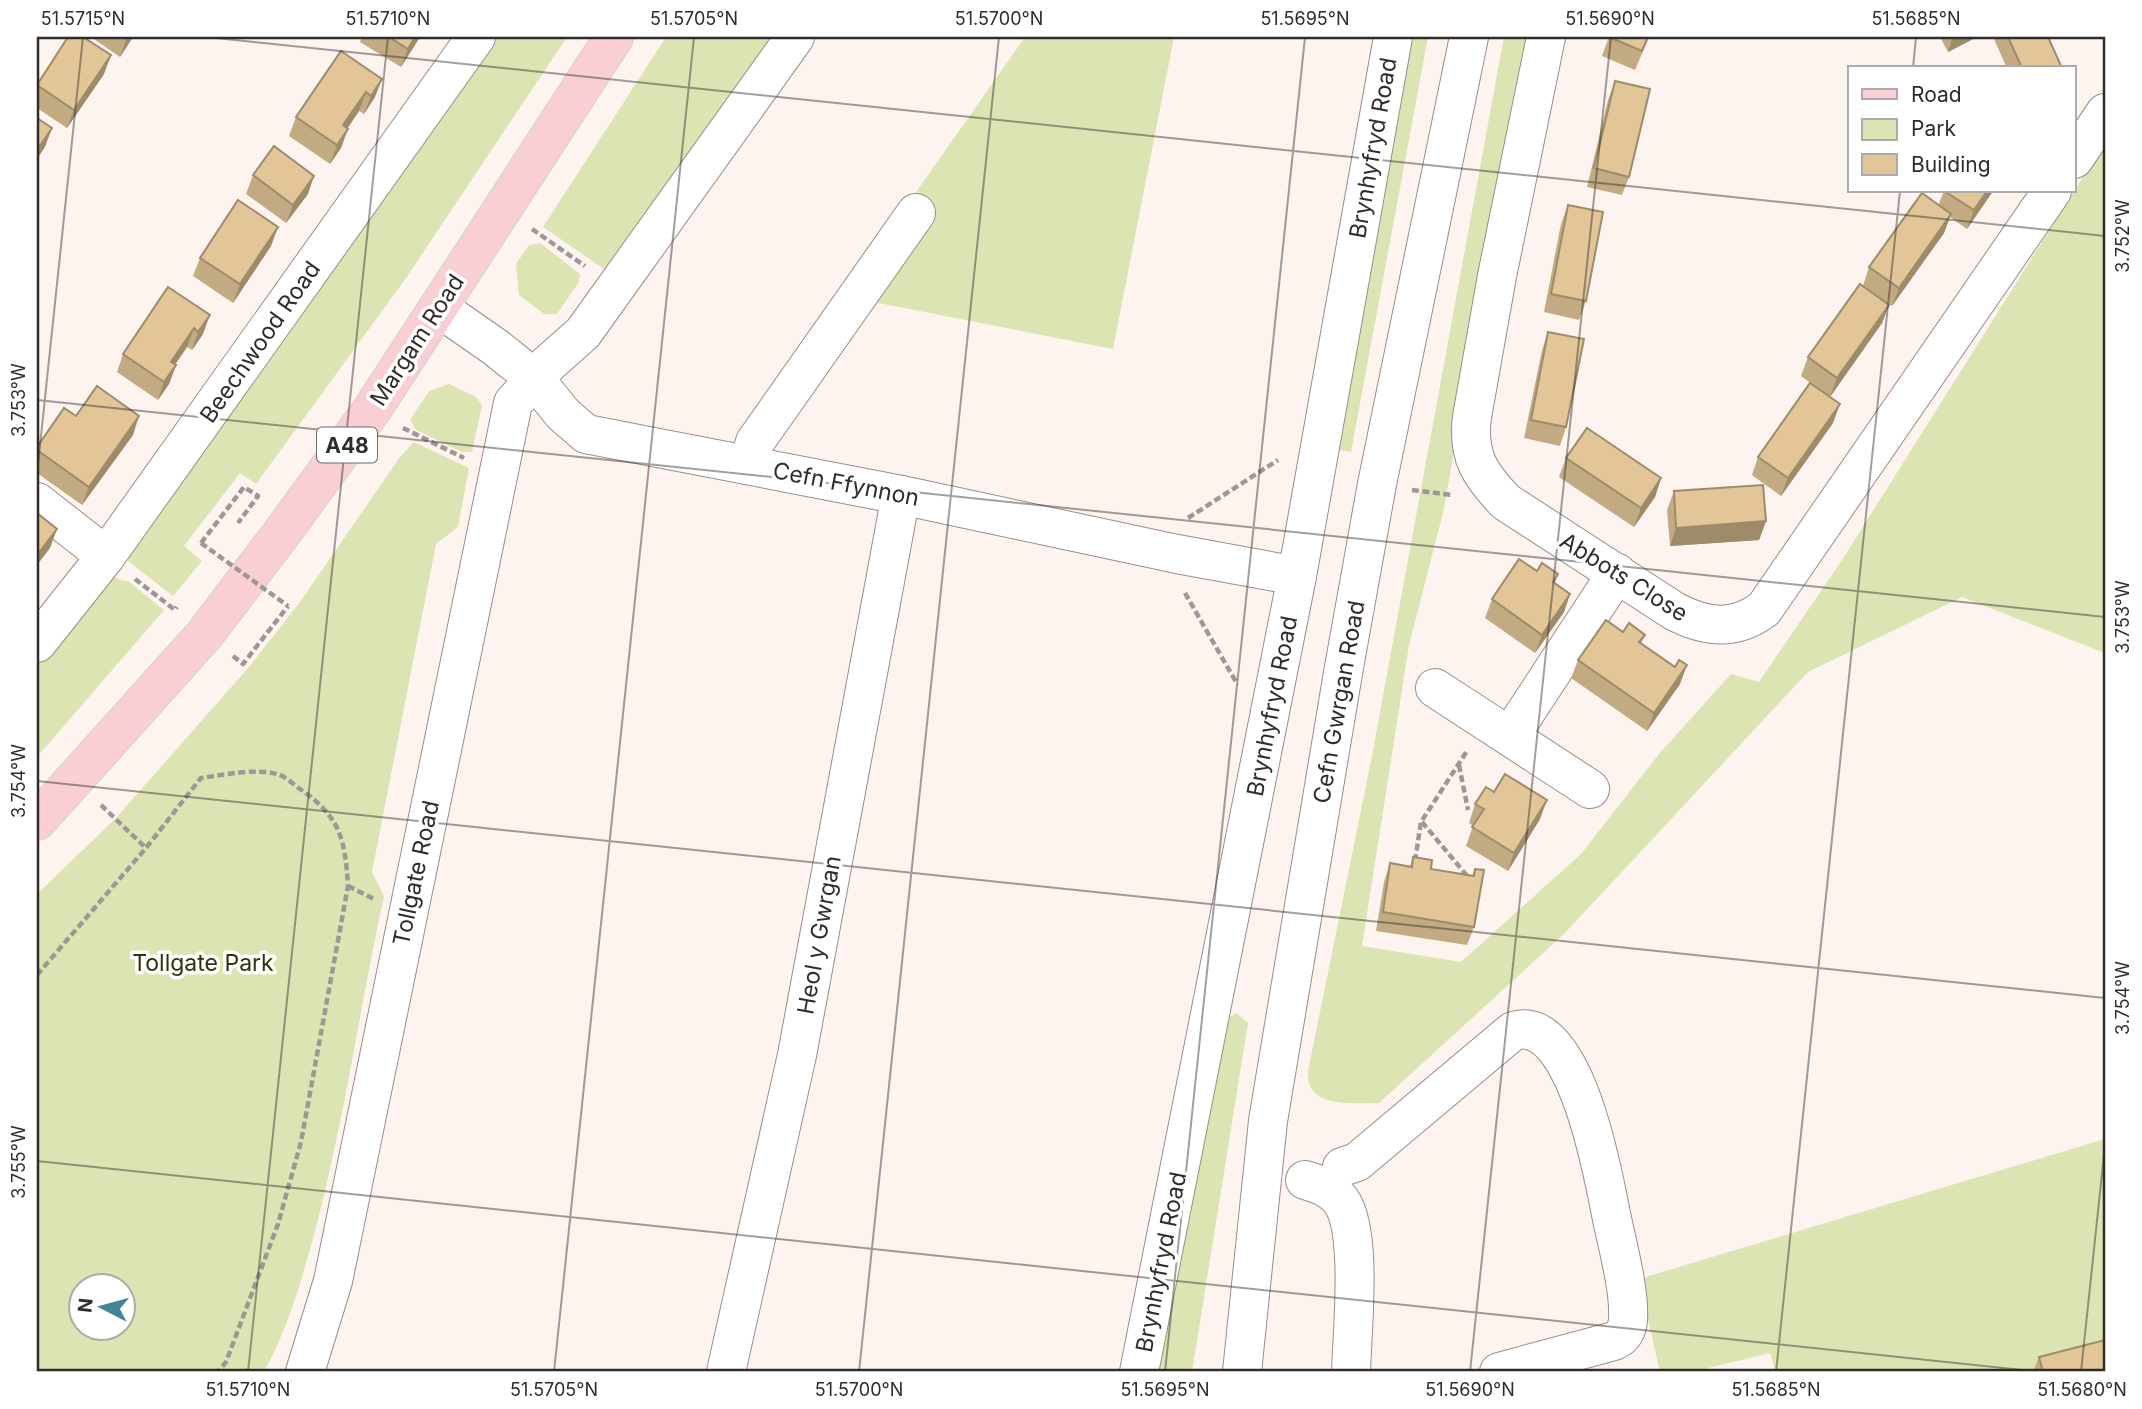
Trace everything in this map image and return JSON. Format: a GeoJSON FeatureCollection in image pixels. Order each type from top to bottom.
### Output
{"type":"FeatureCollection","features":[{"type":"Feature","properties":{"kind":"main road","name":"Margam Road"},"geometry":{"type":"LineString","coordinates":[[37,821],[205,634],[373,408],[614,37]]}},
{"type":"Feature","properties":{"kind":"street","name":"Beechwood Road"},"geometry":{"type":"LineString","coordinates":[[37,643],[106,556],[476,37]]}},
{"type":"Feature","properties":{"kind":"street"},"geometry":{"type":"LineString","coordinates":[[534,378],[583,332],[795,37]]}},
{"type":"Feature","properties":{"kind":"street","name":"Brynhyfryd Road"},"geometry":{"type":"LineString","coordinates":[[1139,1372],[1297,576],[1393,37]]}},
{"type":"Feature","properties":{"kind":"street","name":"Cefn Gwrgan Road"},"geometry":{"type":"LineString","coordinates":[[1242,1372],[1268,1121],[1343,673],[1377,484],[1469,37]]}},
{"type":"Feature","properties":{"kind":"street","name":"Abbots Close"},"geometry":{"type":"LineString","coordinates":[[1546,37],[1497,276],[1472,417],[1472,453],[1485,480],[1506,502],[1693,621],[1735,624],[1750,620],[1764,609],[2051,192]]}},
{"type":"Feature","properties":{"kind":"street"},"geometry":{"type":"LineString","coordinates":[[2076,156],[2105,113]]}},
{"type":"Feature","properties":{"kind":"street"},"geometry":{"type":"LineString","coordinates":[[748,465],[755,442],[916,213]]}},
{"type":"Feature","properties":{"kind":"street","name":"Cefn Ffynnon"},"geometry":{"type":"LineString","coordinates":[[439,307],[534,378],[563,414],[586,434],[1297,576]]}},
{"type":"Feature","properties":{"kind":"street","name":"Tollgate Road"},"geometry":{"type":"LineString","coordinates":[[305,1372],[333,1281],[513,402],[534,378]]}},
{"type":"Feature","properties":{"kind":"street","name":"Heol y Gwrgan"},"geometry":{"type":"LineString","coordinates":[[726,1372],[797,1055],[901,495]]}},
{"type":"Feature","properties":{"kind":"street"},"geometry":{"type":"LineString","coordinates":[[37,502],[106,556]]}},
{"type":"Feature","properties":{"kind":"street"},"geometry":{"type":"LineString","coordinates":[[1498,729],[1617,573]]}},
{"type":"Feature","properties":{"kind":"street"},"geometry":{"type":"LineString","coordinates":[[1435,688],[1590,789]]}},
{"type":"Feature","properties":{"kind":"street"},"geometry":{"type":"LineString","coordinates":[[1342,1167],[1357,1162],[1513,1031],[1527,1029],[1537,1032],[1555,1050],[1580,1092],[1597,1146],[1626,1298],[1626,1329],[1614,1341],[1499,1372]]}},
{"type":"Feature","properties":{"kind":"street"},"geometry":{"type":"LineString","coordinates":[[1305,1180],[1328,1189],[1339,1198],[1350,1218],[1353,1274],[1351,1372]]}},
{"type":"Feature","properties":{"kind":"path"},"geometry":{"type":"LineString","coordinates":[[503,208],[615,287]]}},
{"type":"Feature","properties":{"kind":"path"},"geometry":{"type":"LineString","coordinates":[[373,408],[409,432],[445,449],[470,460],[500,466]]}},
{"type":"Feature","properties":{"kind":"path"},"geometry":{"type":"LineString","coordinates":[[235,527],[258,496],[244,487],[201,543],[288,606],[243,664]]}},
{"type":"Feature","properties":{"kind":"path"},"geometry":{"type":"LineString","coordinates":[[213,558],[220,548]]}},
{"type":"Feature","properties":{"kind":"path"},"geometry":{"type":"LineString","coordinates":[[106,556],[175,610],[183,599]]}},
{"type":"Feature","properties":{"kind":"path"},"geometry":{"type":"LineString","coordinates":[[1415,867],[1421,822],[1458,764],[1498,729]]}},
{"type":"Feature","properties":{"kind":"path"},"geometry":{"type":"LineString","coordinates":[[1458,764],[1468,810]]}},
{"type":"Feature","properties":{"kind":"path"},"geometry":{"type":"LineString","coordinates":[[37,975],[146,848],[201,778],[240,772],[278,774],[307,793],[336,823],[345,848],[348,886],[302,1142],[278,1224],[226,1362],[218,1372]]}},
{"type":"Feature","properties":{"kind":"path"},"geometry":{"type":"LineString","coordinates":[[74,780],[146,848]]}},
{"type":"Feature","properties":{"kind":"path"},"geometry":{"type":"LineString","coordinates":[[1421,822],[1471,880]]}},
{"type":"Feature","properties":{"kind":"path"},"geometry":{"type":"LineString","coordinates":[[348,886],[374,900]]}},
{"type":"Feature","properties":{"kind":"green space"},"geometry":{"type":"Polygon","coordinates":[[[495,37],[567,37],[406,278],[256,484],[240,473],[184,546],[202,561],[173,596],[123,557],[495,37]]]}},
{"type":"Feature","properties":{"kind":"green space"},"geometry":{"type":"Polygon","coordinates":[[[666,37],[776,37],[607,271],[543,227],[666,37]]]}},
{"type":"Feature","properties":{"kind":"green space"},"geometry":{"type":"Polygon","coordinates":[[[1025,37],[1174,37],[1113,349],[843,296],[1025,37]]]}},
{"type":"Feature","properties":{"kind":"green space"},"geometry":{"type":"Polygon","coordinates":[[[1408,37],[1428,37],[1351,452],[1334,449],[1408,37]]]}},
{"type":"Feature","properties":{"kind":"green space"},"geometry":{"type":"Polygon","coordinates":[[[1504,37],[1526,37],[1444,509],[1409,645],[1362,946],[1461,962],[1581,854],[1659,754],[1731,674],[1759,682],[1842,560],[2105,142],[2105,653],[1962,597],[1808,672],[1564,934],[1379,1103],[1344,1103],[1322,1098],[1314,1092],[1309,1083],[1308,1071],[1372,756],[1504,37]]]}},
{"type":"Feature","properties":{"kind":"green space"},"geometry":{"type":"Polygon","coordinates":[[[540,243],[580,274],[579,282],[557,314],[544,314],[519,295],[516,264],[529,245],[540,243]]]}},
{"type":"Feature","properties":{"kind":"green space"},"geometry":{"type":"Polygon","coordinates":[[[449,384],[476,397],[482,405],[472,452],[462,452],[416,430],[410,420],[429,391],[449,384]]]}},
{"type":"Feature","properties":{"kind":"green space","name":"Tollgate Park"},"geometry":{"type":"Polygon","coordinates":[[[414,442],[469,468],[458,527],[436,544],[372,872],[384,896],[323,1199],[303,1275],[286,1325],[264,1372],[37,1372],[37,894],[115,819],[249,667],[300,602],[400,457],[414,442]]]}},
{"type":"Feature","properties":{"kind":"green space"},"geometry":{"type":"Polygon","coordinates":[[[112,574],[119,580],[128,581],[164,610],[37,757],[37,666],[112,574]]]}},
{"type":"Feature","properties":{"kind":"green space"},"geometry":{"type":"Polygon","coordinates":[[[1236,1013],[1248,1023],[1192,1372],[1152,1372],[1227,1019],[1236,1013]]]}},
{"type":"Feature","properties":{"kind":"green space"},"geometry":{"type":"Polygon","coordinates":[[[2105,1139],[2105,1357],[2034,1372],[1776,1372],[1770,1353],[1692,1372],[1660,1372],[1639,1279],[2105,1139]]]}},
{"type":"Feature","properties":{"kind":"building"},"geometry":{"type":"Polygon","coordinates":[[[68,37],[83,37],[111,55],[74,110],[37,85],[68,37]]]}},
{"type":"Feature","properties":{"kind":"building"},"geometry":{"type":"Polygon","coordinates":[[[389,37],[415,37],[408,49],[389,37]]]}},
{"type":"Feature","properties":{"kind":"building"},"geometry":{"type":"Polygon","coordinates":[[[1609,37],[1648,37],[1642,51],[1609,37]]]}},
{"type":"Feature","properties":{"kind":"building"},"geometry":{"type":"Polygon","coordinates":[[[2008,37],[2048,37],[2061,66],[2021,66],[2008,37]]]}},
{"type":"Feature","properties":{"kind":"building"},"geometry":{"type":"Polygon","coordinates":[[[341,51],[382,79],[371,96],[366,92],[343,125],[348,129],[337,145],[296,117],[341,51]]]}},
{"type":"Feature","properties":{"kind":"building"},"geometry":{"type":"Polygon","coordinates":[[[1615,81],[1650,89],[1629,177],[1594,168],[1615,81]]]}},
{"type":"Feature","properties":{"kind":"building"},"geometry":{"type":"Polygon","coordinates":[[[37,118],[52,128],[37,150],[37,118]]]}},
{"type":"Feature","properties":{"kind":"building"},"geometry":{"type":"Polygon","coordinates":[[[274,146],[314,176],[293,205],[253,175],[274,146]]]}},
{"type":"Feature","properties":{"kind":"building"},"geometry":{"type":"Polygon","coordinates":[[[1946,192],[1986,192],[1974,210],[1946,192]]]}},
{"type":"Feature","properties":{"kind":"building"},"geometry":{"type":"Polygon","coordinates":[[[1922,193],[1951,214],[1899,288],[1869,267],[1922,193]]]}},
{"type":"Feature","properties":{"kind":"building"},"geometry":{"type":"Polygon","coordinates":[[[238,200],[278,227],[240,284],[200,258],[238,200]]]}},
{"type":"Feature","properties":{"kind":"building"},"geometry":{"type":"Polygon","coordinates":[[[1568,205],[1603,212],[1586,301],[1551,294],[1568,205]]]}},
{"type":"Feature","properties":{"kind":"building"},"geometry":{"type":"Polygon","coordinates":[[[1860,284],[1889,305],[1837,378],[1808,357],[1860,284]]]}},
{"type":"Feature","properties":{"kind":"building"},"geometry":{"type":"Polygon","coordinates":[[[168,287],[210,315],[198,332],[194,328],[171,362],[176,365],[164,382],[123,354],[168,287]]]}},
{"type":"Feature","properties":{"kind":"building"},"geometry":{"type":"Polygon","coordinates":[[[1548,332],[1584,339],[1566,427],[1531,420],[1548,332]]]}},
{"type":"Feature","properties":{"kind":"building"},"geometry":{"type":"Polygon","coordinates":[[[1810,383],[1840,404],[1788,478],[1758,457],[1810,383]]]}},
{"type":"Feature","properties":{"kind":"building"},"geometry":{"type":"Polygon","coordinates":[[[97,386],[139,416],[89,487],[37,450],[37,447],[64,408],[76,416],[97,386]]]}},
{"type":"Feature","properties":{"kind":"building"},"geometry":{"type":"Polygon","coordinates":[[[1587,428],[1661,478],[1641,508],[1566,458],[1587,428]]]}},
{"type":"Feature","properties":{"kind":"building"},"geometry":{"type":"Polygon","coordinates":[[[1763,485],[1766,521],[1676,528],[1674,491],[1763,485]]]}},
{"type":"Feature","properties":{"kind":"building"},"geometry":{"type":"Polygon","coordinates":[[[37,513],[57,529],[37,555],[37,513]]]}},
{"type":"Feature","properties":{"kind":"building"},"geometry":{"type":"Polygon","coordinates":[[[1519,559],[1537,571],[1542,563],[1558,574],[1553,582],[1570,594],[1542,635],[1492,599],[1519,559]]]}},
{"type":"Feature","properties":{"kind":"building"},"geometry":{"type":"Polygon","coordinates":[[[1606,620],[1623,632],[1629,623],[1645,635],[1639,642],[1675,667],[1679,660],[1687,665],[1654,713],[1578,660],[1606,620]]]}},
{"type":"Feature","properties":{"kind":"building"},"geometry":{"type":"Polygon","coordinates":[[[1505,774],[1547,800],[1514,853],[1472,827],[1484,809],[1475,804],[1486,787],[1494,792],[1505,774]]]}},
{"type":"Feature","properties":{"kind":"building"},"geometry":{"type":"Polygon","coordinates":[[[1413,857],[1432,860],[1431,869],[1474,876],[1475,869],[1484,870],[1474,927],[1383,912],[1390,863],[1412,867],[1413,857]]]}},
{"type":"Feature","properties":{"kind":"building"},"geometry":{"type":"Polygon","coordinates":[[[2105,1340],[2105,1372],[2043,1372],[2039,1357],[2105,1340]]]}}]}
